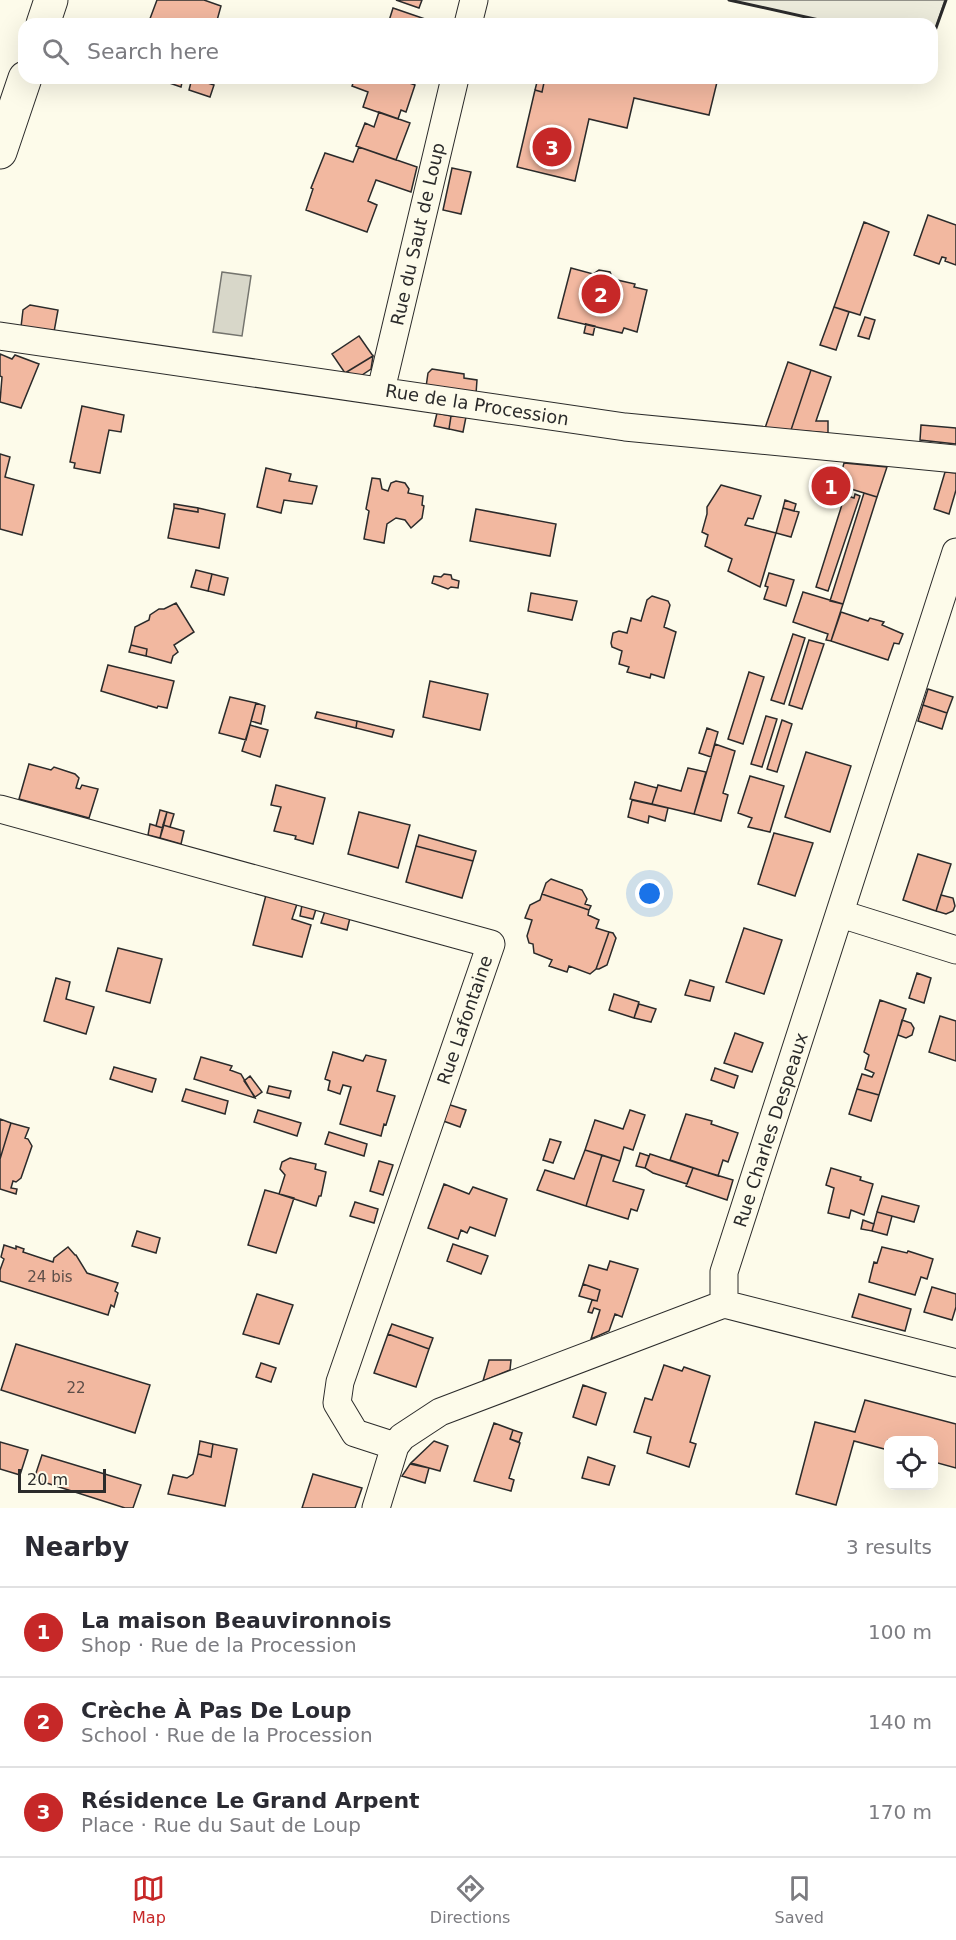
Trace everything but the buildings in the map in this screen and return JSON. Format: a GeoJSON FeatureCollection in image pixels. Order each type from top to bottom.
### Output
{"type":"FeatureCollection","features":[{"type":"Feature","properties":{"kind":"main road"},"geometry":{"type":"LineString","coordinates":[[45,18],[51,0]]}},
{"type":"Feature","properties":{"kind":"main road"},"geometry":{"type":"LineString","coordinates":[[0,152],[23,84]]}},
{"type":"Feature","properties":{"kind":"street"},"geometry":{"type":"LineString","coordinates":[[470,18],[474,0]]}},
{"type":"Feature","properties":{"kind":"street","name":"Rue du Saut de Loup"},"geometry":{"type":"LineString","coordinates":[[381,390],[454,84]]}},
{"type":"Feature","properties":{"kind":"street","name":"Rue de la Procession"},"geometry":{"type":"LineString","coordinates":[[0,336],[625,427],[956,459]]}},
{"type":"Feature","properties":{"kind":"street","name":"Rue Charles Despeaux"},"geometry":{"type":"LineString","coordinates":[[724,1304],[724,1272],[956,552]]}},
{"type":"Feature","properties":{"kind":"street","name":"Rue Lafontaine"},"geometry":{"type":"LineString","coordinates":[[0,809],[491,944],[340,1382],[337,1403],[355,1433],[395,1446]]}},
{"type":"Feature","properties":{"kind":"street"},"geometry":{"type":"LineString","coordinates":[[841,914],[956,950]]}},
{"type":"Feature","properties":{"kind":"street"},"geometry":{"type":"LineString","coordinates":[[376,1508],[395,1446],[402,1437],[440,1412],[724,1304],[956,1363]]}},
{"type":"Feature","properties":{"kind":"shaded area"},"geometry":{"type":"Polygon","coordinates":[[[729,0],[945,0],[938,21],[938,18],[810,18],[729,0]]]}},
{"type":"Feature","properties":{"kind":"shaded area"},"geometry":{"type":"Polygon","coordinates":[[[222,272],[251,276],[242,336],[213,332],[222,272]]]}},
{"type":"Feature","properties":{"kind":"wall"},"geometry":{"type":"LineString","coordinates":[[729,0],[810,18]]}},
{"type":"Feature","properties":{"kind":"wall"},"geometry":{"type":"LineString","coordinates":[[938,22],[946,0]]}},
{"type":"Feature","properties":{"kind":"place","name":"Résidence Le Grand Arpent"},"geometry":{"type":"Point","coordinates":[552,147]}},
{"type":"Feature","properties":{"kind":"place","name":"Crèche À Pas De Loup"},"geometry":{"type":"Point","coordinates":[601,294]}},
{"type":"Feature","properties":{"kind":"place","name":"La maison Beauvironnois"},"geometry":{"type":"Point","coordinates":[831,486]}}]}
